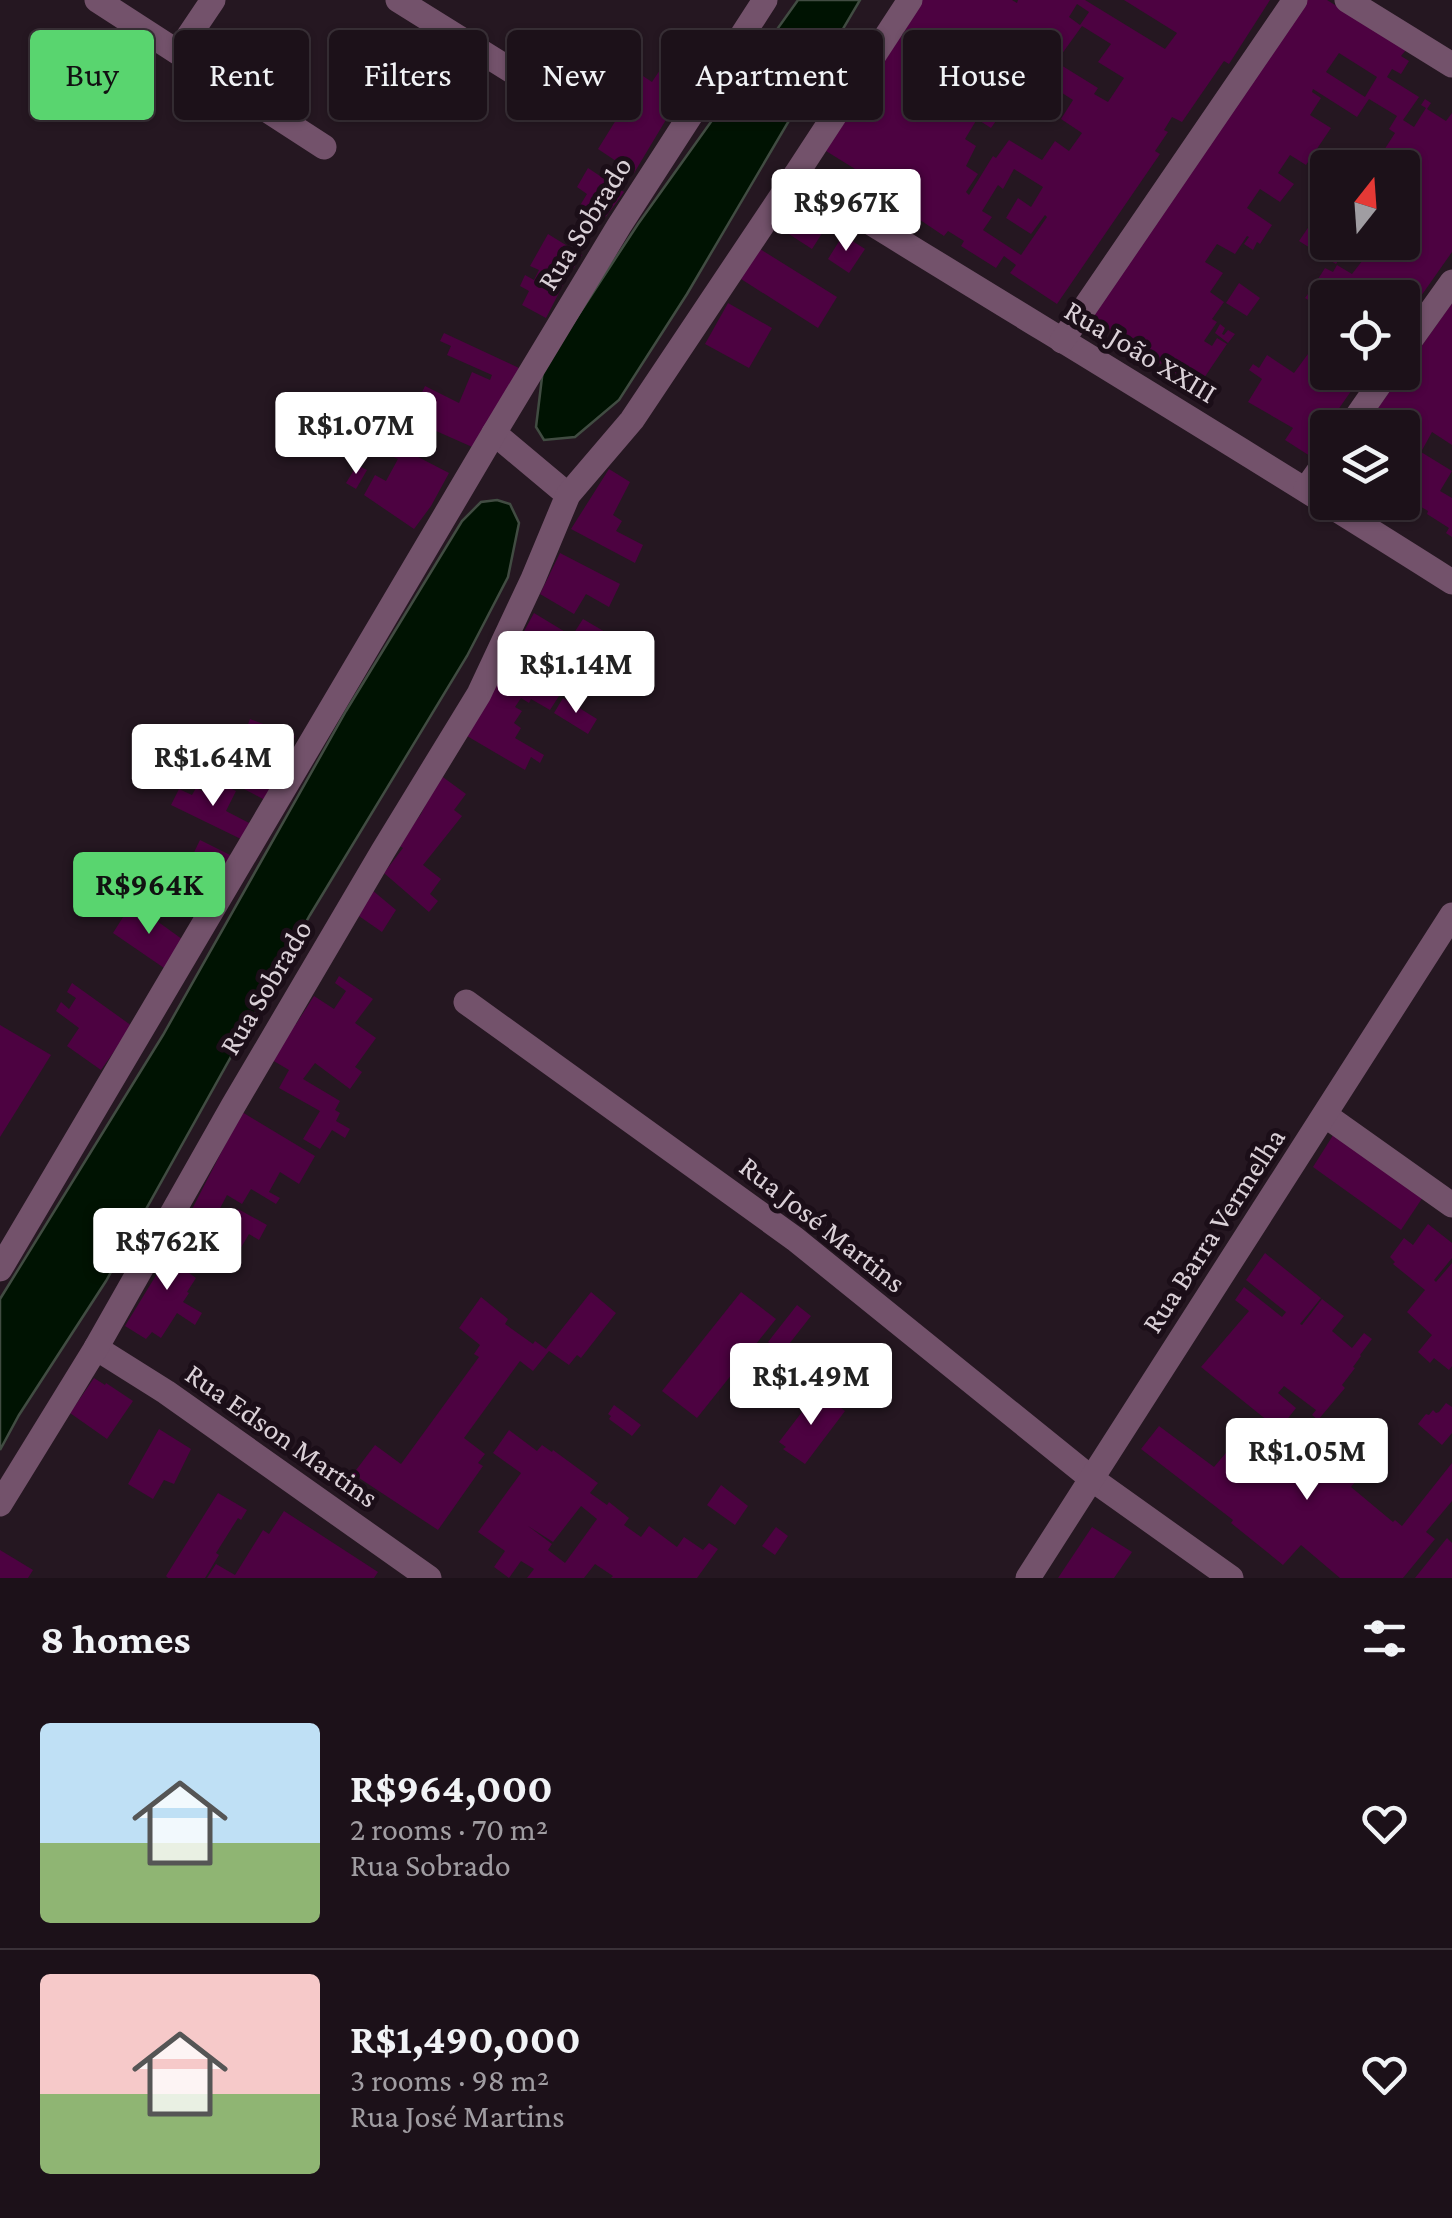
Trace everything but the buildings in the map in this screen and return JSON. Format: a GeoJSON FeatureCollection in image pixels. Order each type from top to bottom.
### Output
{"type":"FeatureCollection","features":[{"type":"Feature","properties":{"kind":"street"},"geometry":{"type":"LineString","coordinates":[[97,0],[174,49]]}},
{"type":"Feature","properties":{"kind":"street"},"geometry":{"type":"LineString","coordinates":[[193,30],[213,0]]}},
{"type":"Feature","properties":{"kind":"street"},"geometry":{"type":"LineString","coordinates":[[398,0],[507,68]]}},
{"type":"Feature","properties":{"kind":"street","name":"Rua Sobrado"},"geometry":{"type":"LineString","coordinates":[[0,1269],[494,433],[620,226],[766,0]]}},
{"type":"Feature","properties":{"kind":"street","name":"Rua Sobrado"},"geometry":{"type":"LineString","coordinates":[[0,1504],[96,1348],[383,851],[480,694],[568,495],[632,420],[910,0]]}},
{"type":"Feature","properties":{"kind":"street"},"geometry":{"type":"LineString","coordinates":[[1062,342],[1295,0]]}},
{"type":"Feature","properties":{"kind":"street"},"geometry":{"type":"LineString","coordinates":[[1347,0],[1452,64]]}},
{"type":"Feature","properties":{"kind":"street"},"geometry":{"type":"LineString","coordinates":[[284,120],[324,146]]}},
{"type":"Feature","properties":{"kind":"street","name":"Rua João XXIII"},"geometry":{"type":"LineString","coordinates":[[796,176],[1452,582]]}},
{"type":"Feature","properties":{"kind":"street"},"geometry":{"type":"LineString","coordinates":[[1420,327],[1452,282]]}},
{"type":"Feature","properties":{"kind":"street"},"geometry":{"type":"LineString","coordinates":[[494,433],[568,495]]}},
{"type":"Feature","properties":{"kind":"street"},"geometry":{"type":"LineString","coordinates":[[1306,489],[1310,483]]}},
{"type":"Feature","properties":{"kind":"street","name":"Rua Barra Vermelha"},"geometry":{"type":"LineString","coordinates":[[1028,1578],[1452,916]]}},
{"type":"Feature","properties":{"kind":"street","name":"Rua José Martins"},"geometry":{"type":"LineString","coordinates":[[466,1002],[794,1239],[1092,1479],[1231,1578]]}},
{"type":"Feature","properties":{"kind":"street"},"geometry":{"type":"LineString","coordinates":[[1325,1115],[1452,1206]]}},
{"type":"Feature","properties":{"kind":"street","name":"Rua Edson Martins"},"geometry":{"type":"LineString","coordinates":[[96,1348],[166,1392],[429,1578]]}},
{"type":"Feature","properties":{"kind":"shaded area"},"geometry":{"type":"Polygon","coordinates":[[[798,0],[860,0],[842,30],[777,30],[798,0]]]}},
{"type":"Feature","properties":{"kind":"shaded area"},"geometry":{"type":"Polygon","coordinates":[[[712,120],[789,120],[619,400],[575,437],[544,440],[536,427],[543,369],[712,120]]]}},
{"type":"Feature","properties":{"kind":"shaded area"},"geometry":{"type":"Polygon","coordinates":[[[497,500],[510,504],[519,523],[508,577],[467,656],[310,915],[106,1281],[0,1450],[0,1299],[163,1035],[346,711],[462,521],[481,502],[497,500]]]}}]}
